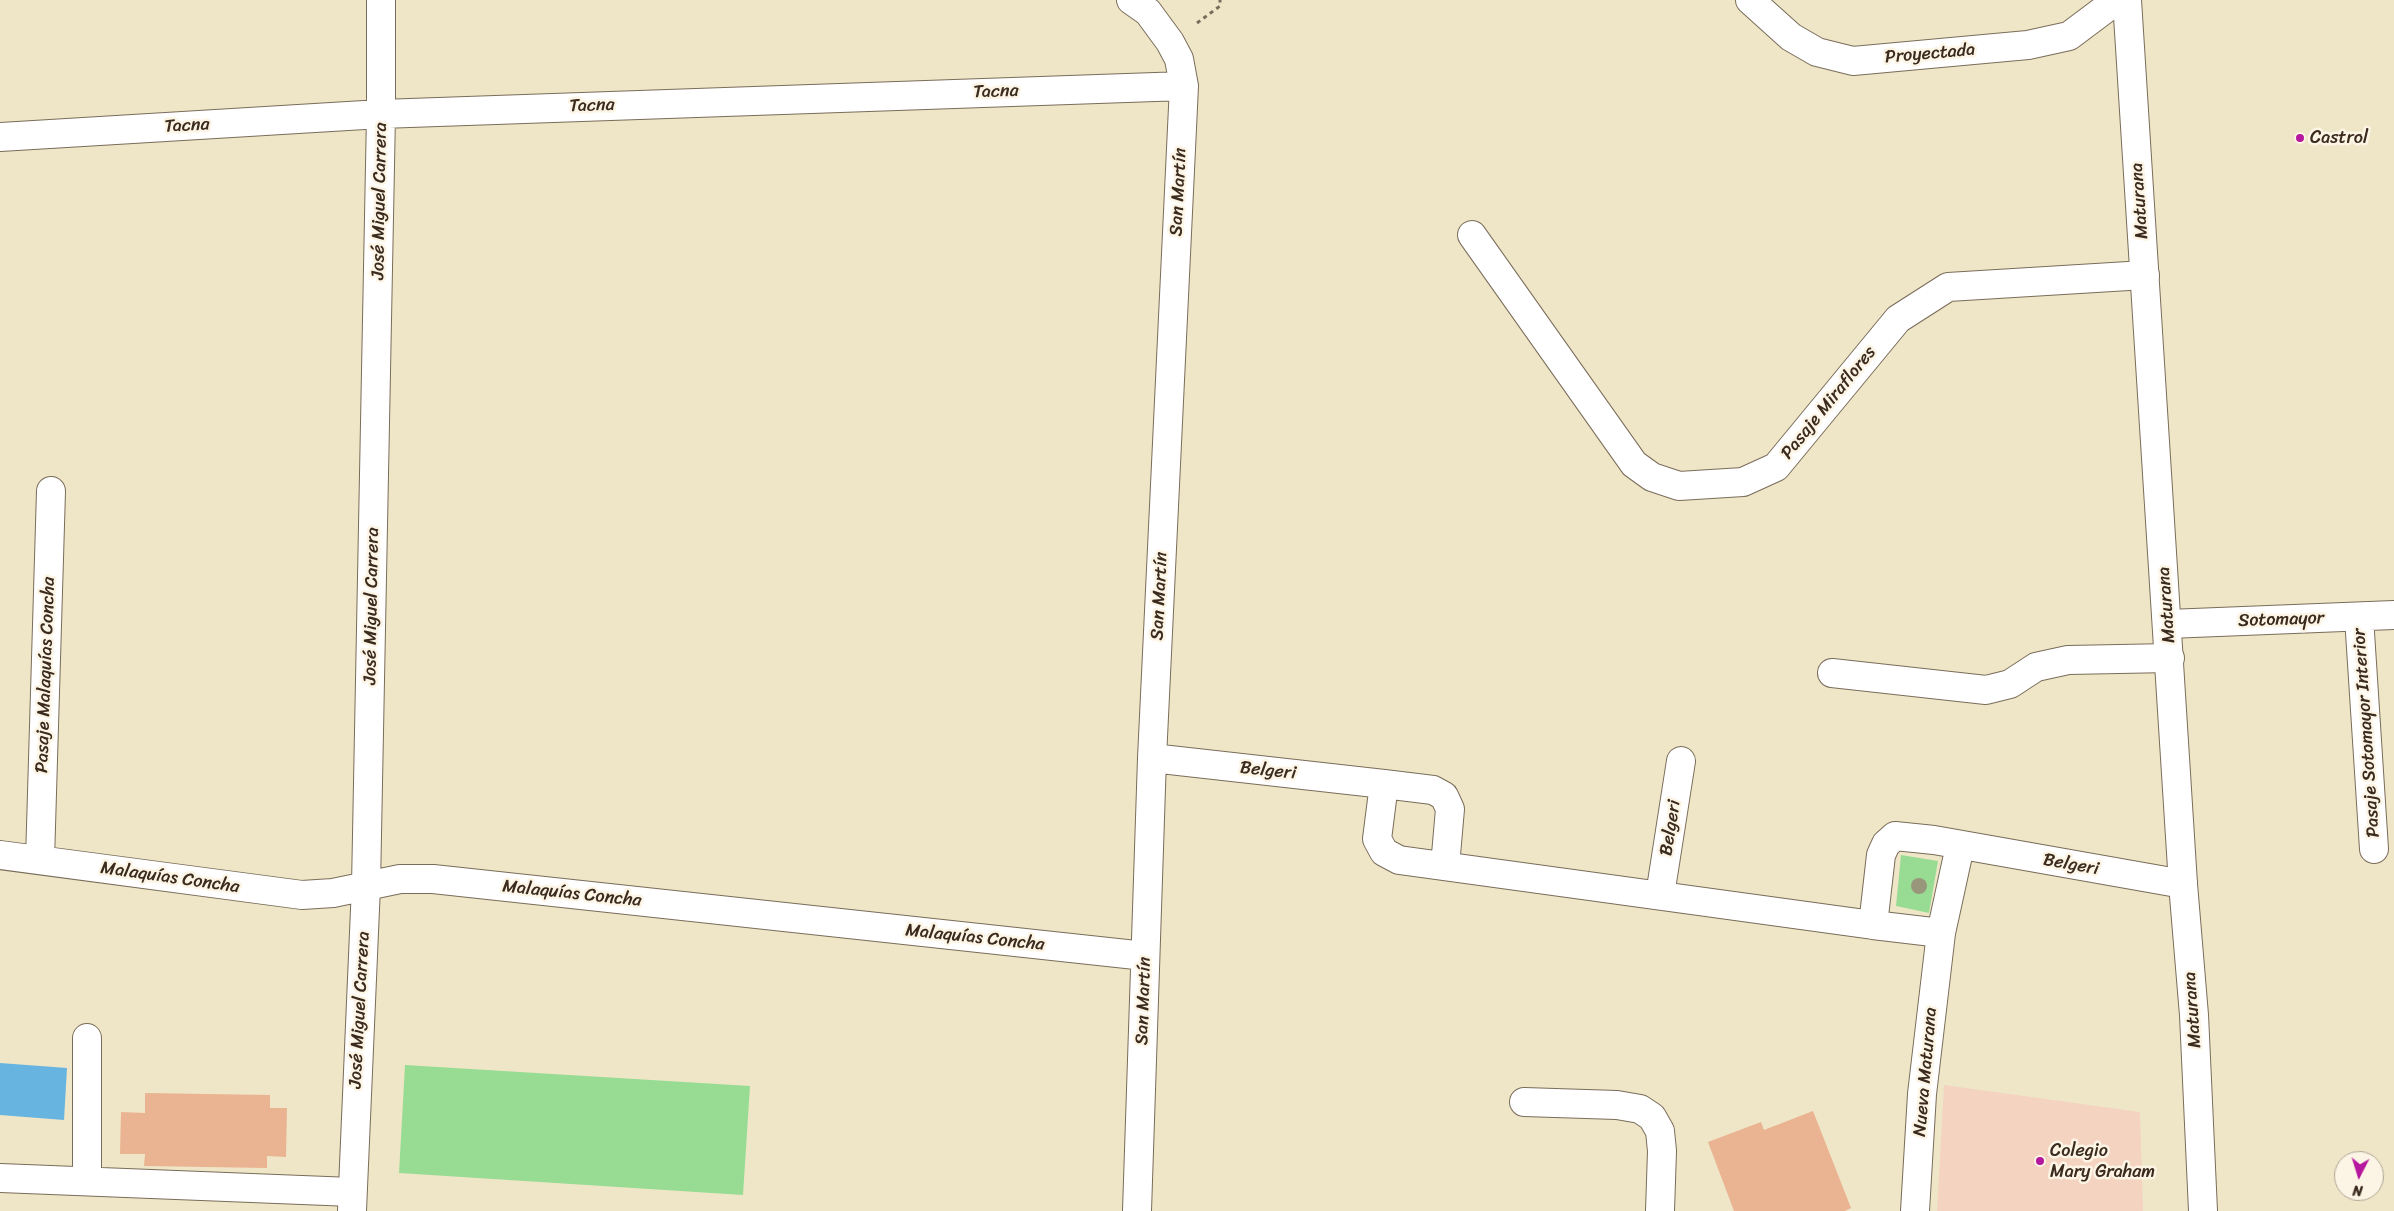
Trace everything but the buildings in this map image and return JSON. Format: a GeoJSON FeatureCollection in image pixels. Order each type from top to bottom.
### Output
{"type":"FeatureCollection","features":[{"type":"Feature","properties":{"kind":"street","name":"José Miguel Carrera"},"geometry":{"type":"LineString","coordinates":[[352,1202],[366,886],[382,114],[381,0]]}},
{"type":"Feature","properties":{"kind":"street","name":"San Martín"},"geometry":{"type":"LineString","coordinates":[[1131,0],[1148,12],[1170,42],[1179,59],[1184,86],[1152,758],[1137,1211]]}},
{"type":"Feature","properties":{"kind":"street","name":"Proyectada"},"geometry":{"type":"LineString","coordinates":[[1750,0],[1791,37],[1817,52],[1852,61],[2028,45],[2069,36],[2117,0]]}},
{"type":"Feature","properties":{"kind":"street","name":"Maturana"},"geometry":{"type":"LineString","coordinates":[[2127,0],[2183,884],[2194,1015],[2203,1211]]}},
{"type":"Feature","properties":{"kind":"street","name":"Tacna"},"geometry":{"type":"LineString","coordinates":[[0,137],[382,114],[1184,86]]}},
{"type":"Feature","properties":{"kind":"street","name":"Pasaje Miraflores"},"geometry":{"type":"LineString","coordinates":[[1472,234],[1634,464],[1652,477],[1679,486],[1744,482],[1776,467],[1898,319],[1948,287],[2144,275]]}},
{"type":"Feature","properties":{"kind":"street","name":"Pasaje Malaquías Concha"},"geometry":{"type":"LineString","coordinates":[[40,860],[51,491]]}},
{"type":"Feature","properties":{"kind":"street","name":"Sotomayor"},"geometry":{"type":"LineString","coordinates":[[2168,624],[2394,615]]}},
{"type":"Feature","properties":{"kind":"street","name":"Pasaje Sotomayor Interior"},"geometry":{"type":"LineString","coordinates":[[2359,617],[2374,849]]}},
{"type":"Feature","properties":{"kind":"street"},"geometry":{"type":"LineString","coordinates":[[1832,673],[1986,690],[2010,684],[2036,667],[2068,660],[2170,658]]}},
{"type":"Feature","properties":{"kind":"street","name":"Belgeri"},"geometry":{"type":"LineString","coordinates":[[1152,758],[1433,790],[1444,796],[1450,809],[1445,866]]}},
{"type":"Feature","properties":{"kind":"street","name":"Belgeri"},"geometry":{"type":"LineString","coordinates":[[1660,895],[1681,761]]}},
{"type":"Feature","properties":{"kind":"street"},"geometry":{"type":"LineString","coordinates":[[1384,784],[1377,839],[1380,847],[1390,856],[1399,860],[1941,933],[1960,846]]}},
{"type":"Feature","properties":{"kind":"street","name":"Belgeri"},"geometry":{"type":"LineString","coordinates":[[1873,925],[1881,855],[1895,836],[2183,884]]}},
{"type":"Feature","properties":{"kind":"street","name":"Malaquías Concha"},"geometry":{"type":"LineString","coordinates":[[0,856],[302,895],[333,893],[400,879],[433,879],[1145,956]]}},
{"type":"Feature","properties":{"kind":"street","name":"Nueva Maturana"},"geometry":{"type":"LineString","coordinates":[[1915,1211],[1922,1094],[1941,933]]}},
{"type":"Feature","properties":{"kind":"street"},"geometry":{"type":"LineString","coordinates":[[87,1038],[87,1181]]}},
{"type":"Feature","properties":{"kind":"street"},"geometry":{"type":"LineString","coordinates":[[1524,1102],[1617,1105],[1640,1109],[1652,1116],[1660,1131],[1662,1151],[1660,1211]]}},
{"type":"Feature","properties":{"kind":"street"},"geometry":{"type":"LineString","coordinates":[[0,1178],[87,1181],[352,1202]]}},
{"type":"Feature","properties":{"kind":"shaded area","name":"Colegio Mary Graham"},"geometry":{"type":"Polygon","coordinates":[[[1944,1085],[2140,1112],[2143,1211],[1937,1211],[1944,1085]]]}},
{"type":"Feature","properties":{"kind":"green space"},"geometry":{"type":"Polygon","coordinates":[[[1901,855],[1938,861],[1929,913],[1896,906],[1901,855]]]}},
{"type":"Feature","properties":{"kind":"green space"},"geometry":{"type":"Polygon","coordinates":[[[405,1065],[750,1086],[743,1195],[399,1173],[405,1065]]]}},
{"type":"Feature","properties":{"kind":"water"},"geometry":{"type":"Polygon","coordinates":[[[0,1063],[67,1068],[64,1120],[0,1115],[0,1063]]]}},
{"type":"Feature","properties":{"kind":"place","name":"Castrol"},"geometry":{"type":"Point","coordinates":[2300,138]}},
{"type":"Feature","properties":{"kind":"place","name":"Colegio Mary Graham"},"geometry":{"type":"Point","coordinates":[2040,1161]}}]}
